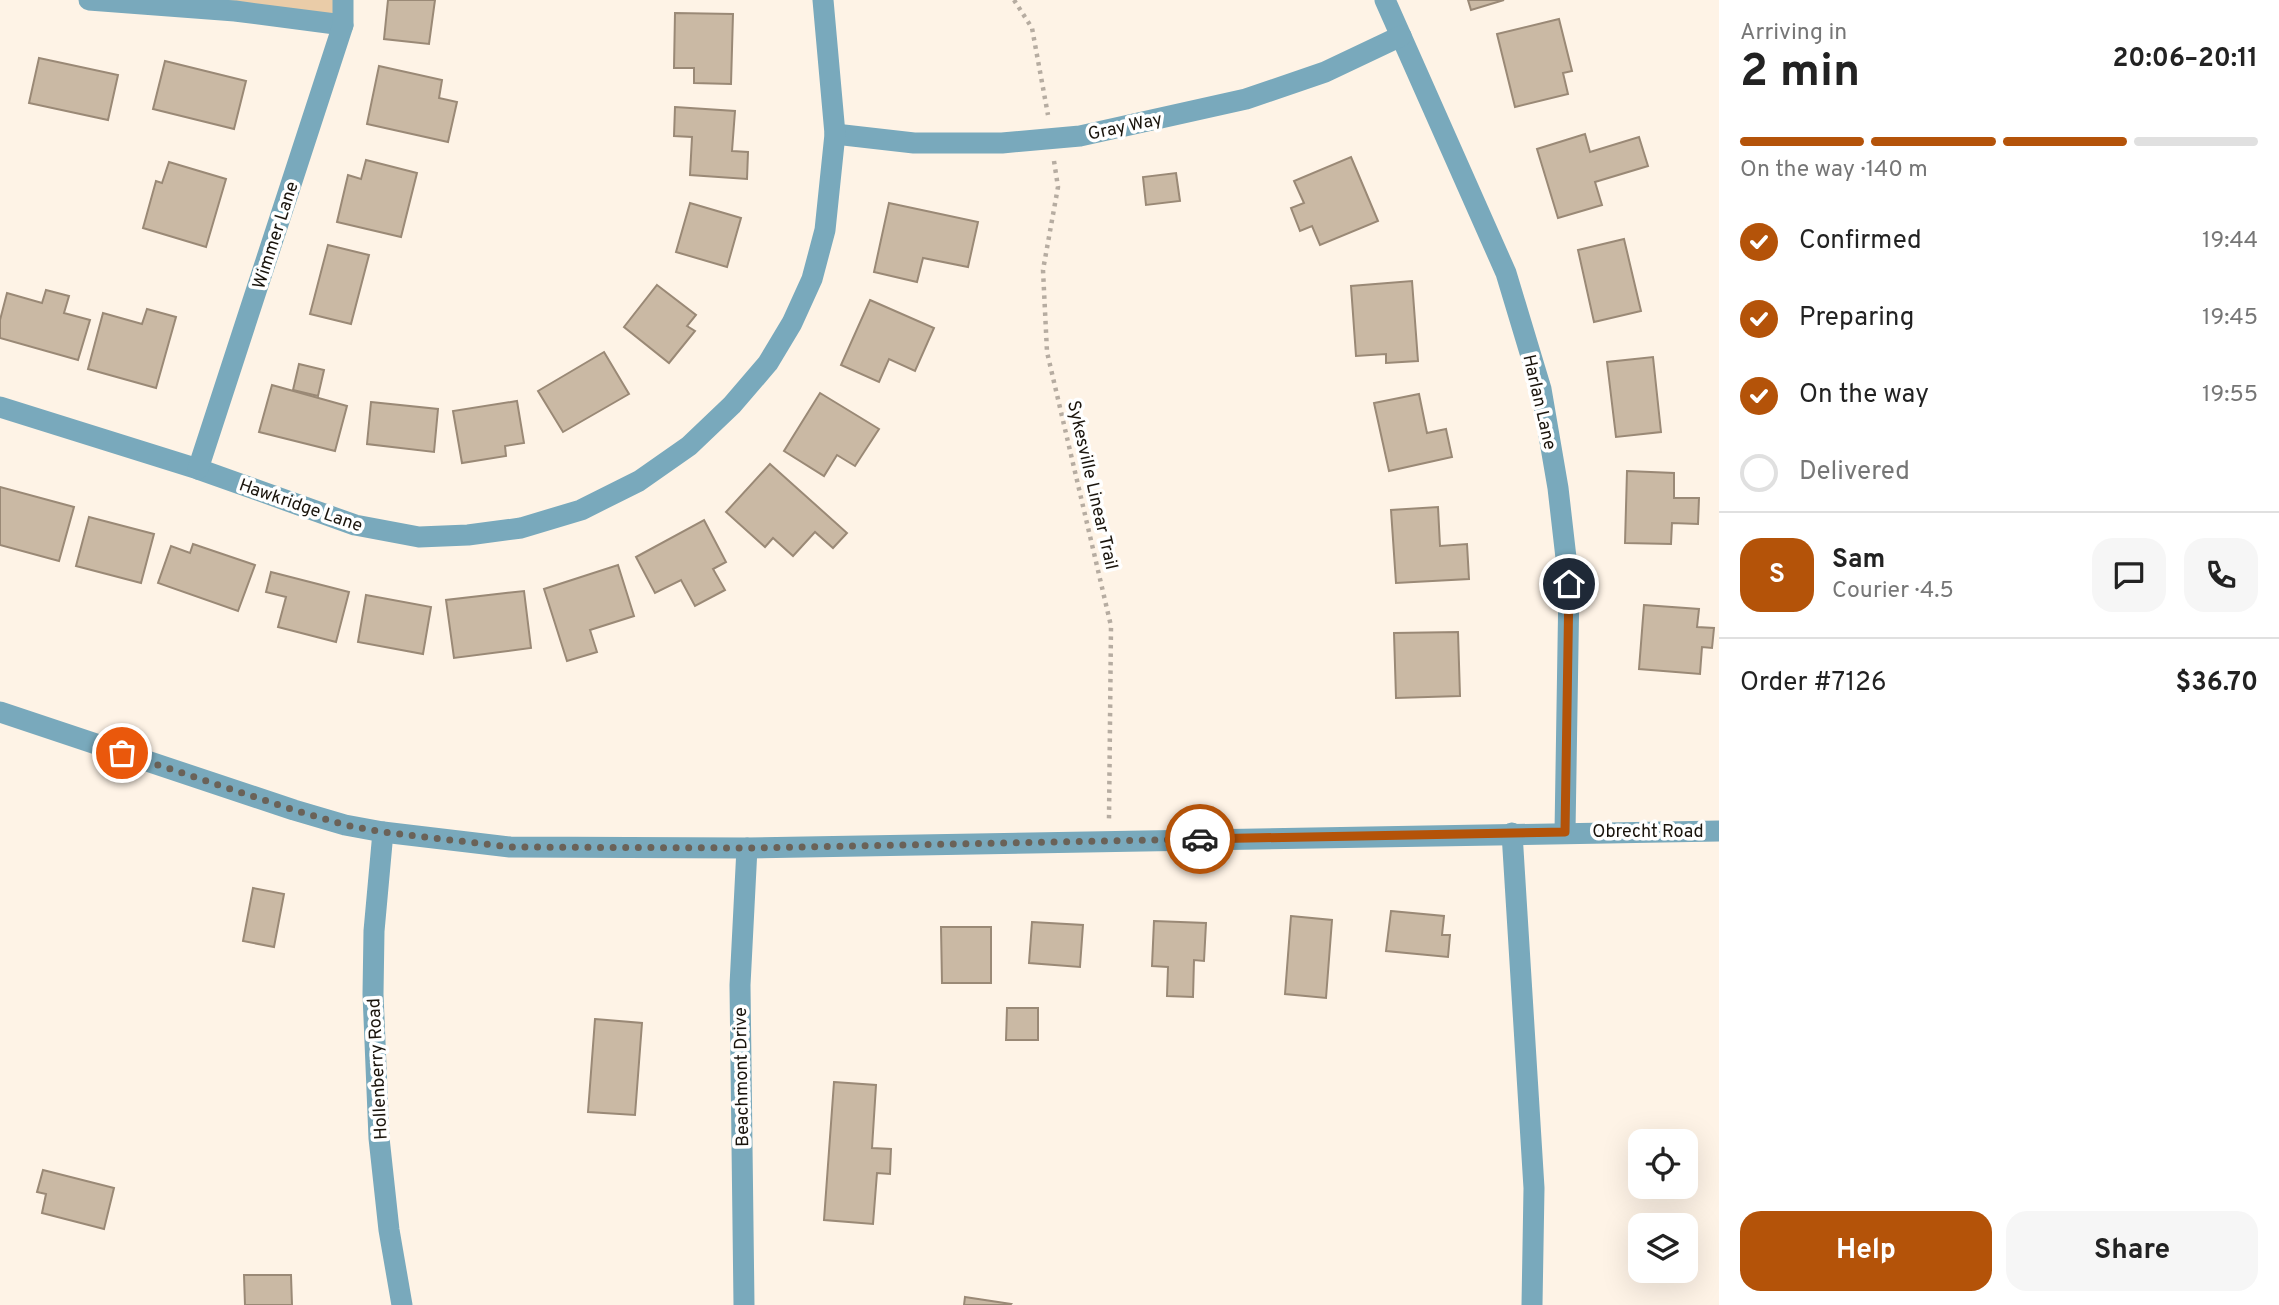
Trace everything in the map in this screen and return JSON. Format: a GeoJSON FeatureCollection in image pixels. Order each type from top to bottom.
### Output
{"type":"FeatureCollection","features":[{"type":"Feature","properties":{"kind":"street"},"geometry":{"type":"LineString","coordinates":[[89,0],[234,11],[343,25]]}},
{"type":"Feature","properties":{"kind":"street","name":"Wimmer Lane"},"geometry":{"type":"LineString","coordinates":[[198,469],[343,25],[343,0]]}},
{"type":"Feature","properties":{"kind":"street","name":"Hawkridge Lane"},"geometry":{"type":"LineString","coordinates":[[0,407],[198,469],[355,525],[419,537],[468,536],[521,528],[581,510],[639,481],[689,446],[732,405],[768,363],[792,323],[811,278],[825,230],[835,134],[823,0]]}},
{"type":"Feature","properties":{"kind":"street","name":"Harlan Lane"},"geometry":{"type":"LineString","coordinates":[[1385,0],[1506,273],[1541,389],[1558,488],[1569,584],[1565,832]]}},
{"type":"Feature","properties":{"kind":"street","name":"Gray Way"},"geometry":{"type":"LineString","coordinates":[[835,134],[914,143],[1002,143],[1080,136],[1246,99],[1325,72],[1401,36]]}},
{"type":"Feature","properties":{"kind":"street","name":"Obrecht Road"},"geometry":{"type":"LineString","coordinates":[[0,712],[294,810],[383,832],[510,847],[747,848],[1719,831]]}},
{"type":"Feature","properties":{"kind":"street","name":"Hollenberry Road"},"geometry":{"type":"LineString","coordinates":[[383,832],[374,931],[373,994],[379,1138],[389,1230],[402,1305]]}},
{"type":"Feature","properties":{"kind":"street"},"geometry":{"type":"LineString","coordinates":[[1511,833],[1534,1188],[1532,1305]]}},
{"type":"Feature","properties":{"kind":"street","name":"Beachmont Drive"},"geometry":{"type":"LineString","coordinates":[[744,1305],[740,985],[747,848]]}},
{"type":"Feature","properties":{"kind":"path","name":"Sykesville Linear Trail"},"geometry":{"type":"LineString","coordinates":[[1014,0],[1032,28],[1058,187],[1043,270],[1047,352],[1111,626],[1109,841]]}},
{"type":"Feature","properties":{"kind":"shaded area"},"geometry":{"type":"Polygon","coordinates":[[[169,0],[341,0],[343,25],[169,0]]]}},
{"type":"Feature","properties":{"kind":"building"},"geometry":{"type":"Polygon","coordinates":[[[388,0],[435,0],[429,44],[384,39],[388,0]]]}},
{"type":"Feature","properties":{"kind":"building"},"geometry":{"type":"Polygon","coordinates":[[[1468,0],[1504,0],[1471,10],[1468,0]]]}},
{"type":"Feature","properties":{"kind":"building"},"geometry":{"type":"Polygon","coordinates":[[[675,13],[733,14],[731,84],[694,83],[694,68],[674,68],[675,13]]]}},
{"type":"Feature","properties":{"kind":"building"},"geometry":{"type":"Polygon","coordinates":[[[1559,19],[1572,71],[1563,73],[1568,94],[1515,107],[1497,34],[1559,19]]]}},
{"type":"Feature","properties":{"kind":"building"},"geometry":{"type":"Polygon","coordinates":[[[39,58],[118,75],[108,120],[29,103],[39,58]]]}},
{"type":"Feature","properties":{"kind":"building"},"geometry":{"type":"Polygon","coordinates":[[[165,61],[246,81],[234,129],[153,109],[165,61]]]}},
{"type":"Feature","properties":{"kind":"building"},"geometry":{"type":"Polygon","coordinates":[[[379,66],[442,80],[439,98],[457,102],[448,142],[367,124],[379,66]]]}},
{"type":"Feature","properties":{"kind":"building"},"geometry":{"type":"Polygon","coordinates":[[[675,107],[735,111],[732,151],[748,152],[747,179],[690,175],[692,137],[674,136],[675,107]]]}},
{"type":"Feature","properties":{"kind":"building"},"geometry":{"type":"Polygon","coordinates":[[[1585,134],[1590,152],[1639,137],[1648,166],[1595,182],[1602,205],[1558,218],[1537,149],[1585,134]]]}},
{"type":"Feature","properties":{"kind":"building"},"geometry":{"type":"Polygon","coordinates":[[[1351,157],[1378,221],[1320,245],[1312,226],[1300,231],[1291,208],[1304,203],[1294,181],[1351,157]]]}},
{"type":"Feature","properties":{"kind":"building"},"geometry":{"type":"Polygon","coordinates":[[[366,160],[417,173],[401,237],[337,222],[348,175],[361,179],[366,160]]]}},
{"type":"Feature","properties":{"kind":"building"},"geometry":{"type":"Polygon","coordinates":[[[169,162],[226,179],[206,247],[143,228],[156,181],[162,183],[169,162]]]}},
{"type":"Feature","properties":{"kind":"building"},"geometry":{"type":"Polygon","coordinates":[[[1176,173],[1180,201],[1146,205],[1143,177],[1176,173]]]}},
{"type":"Feature","properties":{"kind":"building"},"geometry":{"type":"Polygon","coordinates":[[[690,203],[741,218],[727,267],[676,252],[690,203]]]}},
{"type":"Feature","properties":{"kind":"building"},"geometry":{"type":"Polygon","coordinates":[[[889,203],[978,222],[968,267],[923,258],[917,282],[874,272],[889,203]]]}},
{"type":"Feature","properties":{"kind":"building"},"geometry":{"type":"Polygon","coordinates":[[[1624,239],[1641,311],[1594,322],[1578,250],[1624,239]]]}},
{"type":"Feature","properties":{"kind":"building"},"geometry":{"type":"Polygon","coordinates":[[[328,245],[369,255],[351,324],[310,314],[328,245]]]}},
{"type":"Feature","properties":{"kind":"building"},"geometry":{"type":"Polygon","coordinates":[[[1412,281],[1418,361],[1386,363],[1386,354],[1356,356],[1351,286],[1412,281]]]}},
{"type":"Feature","properties":{"kind":"building"},"geometry":{"type":"Polygon","coordinates":[[[657,285],[696,315],[687,326],[695,331],[669,363],[624,327],[657,285]]]}},
{"type":"Feature","properties":{"kind":"building"},"geometry":{"type":"Polygon","coordinates":[[[46,290],[69,296],[64,313],[90,320],[78,360],[0,338],[0,320],[7,293],[42,303],[46,290]]]}},
{"type":"Feature","properties":{"kind":"building"},"geometry":{"type":"Polygon","coordinates":[[[870,300],[934,328],[915,371],[889,359],[879,382],[841,365],[870,300]]]}},
{"type":"Feature","properties":{"kind":"building"},"geometry":{"type":"Polygon","coordinates":[[[147,309],[176,317],[156,388],[88,369],[103,313],[142,324],[147,309]]]}},
{"type":"Feature","properties":{"kind":"building"},"geometry":{"type":"Polygon","coordinates":[[[604,352],[629,394],[563,432],[538,391],[604,352]]]}},
{"type":"Feature","properties":{"kind":"building"},"geometry":{"type":"Polygon","coordinates":[[[1653,357],[1661,432],[1616,437],[1607,362],[1653,357]]]}},
{"type":"Feature","properties":{"kind":"building"},"geometry":{"type":"Polygon","coordinates":[[[299,364],[324,370],[318,396],[293,390],[299,364]]]}},
{"type":"Feature","properties":{"kind":"building"},"geometry":{"type":"Polygon","coordinates":[[[272,385],[347,406],[335,451],[259,432],[272,385]]]}},
{"type":"Feature","properties":{"kind":"building"},"geometry":{"type":"Polygon","coordinates":[[[820,393],[879,429],[855,466],[837,455],[824,476],[784,451],[820,393]]]}},
{"type":"Feature","properties":{"kind":"building"},"geometry":{"type":"Polygon","coordinates":[[[1419,394],[1427,433],[1446,429],[1452,457],[1389,471],[1374,403],[1419,394]]]}},
{"type":"Feature","properties":{"kind":"building"},"geometry":{"type":"Polygon","coordinates":[[[517,401],[524,443],[505,446],[506,456],[462,463],[453,411],[517,401]]]}},
{"type":"Feature","properties":{"kind":"building"},"geometry":{"type":"Polygon","coordinates":[[[371,402],[438,409],[434,452],[367,444],[371,402]]]}},
{"type":"Feature","properties":{"kind":"building"},"geometry":{"type":"Polygon","coordinates":[[[770,464],[847,533],[833,548],[815,532],[793,556],[773,538],[765,547],[726,512],[770,464]]]}},
{"type":"Feature","properties":{"kind":"building"},"geometry":{"type":"Polygon","coordinates":[[[1627,471],[1674,473],[1674,498],[1699,498],[1698,524],[1672,523],[1671,544],[1625,543],[1627,471]]]}},
{"type":"Feature","properties":{"kind":"building"},"geometry":{"type":"Polygon","coordinates":[[[0,487],[74,507],[59,561],[0,545],[0,487]]]}},
{"type":"Feature","properties":{"kind":"building"},"geometry":{"type":"Polygon","coordinates":[[[1438,507],[1440,546],[1467,544],[1469,579],[1396,583],[1391,510],[1438,507]]]}},
{"type":"Feature","properties":{"kind":"building"},"geometry":{"type":"Polygon","coordinates":[[[89,517],[154,534],[141,583],[76,566],[89,517]]]}},
{"type":"Feature","properties":{"kind":"building"},"geometry":{"type":"Polygon","coordinates":[[[704,520],[726,562],[713,569],[725,590],[695,606],[681,580],[655,593],[636,557],[704,520]]]}},
{"type":"Feature","properties":{"kind":"building"},"geometry":{"type":"Polygon","coordinates":[[[193,544],[255,565],[238,611],[158,583],[171,546],[190,553],[193,544]]]}},
{"type":"Feature","properties":{"kind":"building"},"geometry":{"type":"Polygon","coordinates":[[[618,565],[634,616],[590,630],[597,652],[567,661],[544,589],[618,565]]]}},
{"type":"Feature","properties":{"kind":"building"},"geometry":{"type":"Polygon","coordinates":[[[271,572],[349,592],[336,642],[278,627],[286,597],[266,592],[271,572]]]}},
{"type":"Feature","properties":{"kind":"building"},"geometry":{"type":"Polygon","coordinates":[[[524,591],[531,648],[454,658],[446,600],[524,591]]]}},
{"type":"Feature","properties":{"kind":"building"},"geometry":{"type":"Polygon","coordinates":[[[366,595],[431,607],[423,654],[358,642],[366,595]]]}},
{"type":"Feature","properties":{"kind":"building"},"geometry":{"type":"Polygon","coordinates":[[[1644,605],[1699,609],[1697,627],[1714,628],[1712,648],[1702,647],[1700,674],[1639,669],[1644,605]]]}},
{"type":"Feature","properties":{"kind":"building"},"geometry":{"type":"Polygon","coordinates":[[[1458,632],[1460,696],[1396,698],[1394,633],[1458,632]]]}},
{"type":"Feature","properties":{"kind":"building"},"geometry":{"type":"Polygon","coordinates":[[[253,888],[284,894],[274,947],[243,941],[253,888]]]}},
{"type":"Feature","properties":{"kind":"building"},"geometry":{"type":"Polygon","coordinates":[[[1391,911],[1444,916],[1442,935],[1450,935],[1448,957],[1386,951],[1391,911]]]}},
{"type":"Feature","properties":{"kind":"building"},"geometry":{"type":"Polygon","coordinates":[[[1291,916],[1332,920],[1326,998],[1285,994],[1291,916]]]}},
{"type":"Feature","properties":{"kind":"building"},"geometry":{"type":"Polygon","coordinates":[[[1154,921],[1206,923],[1204,961],[1194,960],[1193,997],[1167,996],[1168,967],[1152,966],[1154,921]]]}},
{"type":"Feature","properties":{"kind":"building"},"geometry":{"type":"Polygon","coordinates":[[[1032,922],[1083,925],[1080,967],[1029,963],[1032,922]]]}},
{"type":"Feature","properties":{"kind":"building"},"geometry":{"type":"Polygon","coordinates":[[[941,927],[991,927],[991,983],[942,983],[941,927]]]}},
{"type":"Feature","properties":{"kind":"building"},"geometry":{"type":"Polygon","coordinates":[[[1007,1008],[1038,1008],[1038,1040],[1006,1040],[1007,1008]]]}},
{"type":"Feature","properties":{"kind":"building"},"geometry":{"type":"Polygon","coordinates":[[[595,1019],[642,1023],[635,1115],[588,1112],[595,1019]]]}},
{"type":"Feature","properties":{"kind":"building"},"geometry":{"type":"Polygon","coordinates":[[[834,1082],[876,1085],[872,1148],[891,1149],[890,1174],[877,1173],[873,1224],[824,1220],[834,1082]]]}},
{"type":"Feature","properties":{"kind":"building"},"geometry":{"type":"Polygon","coordinates":[[[43,1170],[114,1188],[104,1229],[42,1213],[46,1194],[37,1192],[43,1170]]]}},
{"type":"Feature","properties":{"kind":"building"},"geometry":{"type":"Polygon","coordinates":[[[244,1275],[291,1275],[292,1305],[245,1305],[244,1275]]]}},
{"type":"Feature","properties":{"kind":"building"},"geometry":{"type":"Polygon","coordinates":[[[965,1297],[1011,1304],[964,1305],[965,1297]]]}},
{"type":"Feature","properties":{"kind":"way so far"},"geometry":{"type":"LineString","coordinates":[[122,753],[345,825],[510,847],[747,848],[1200,839]]}},
{"type":"Feature","properties":{"kind":"route"},"geometry":{"type":"LineString","coordinates":[[1200,839],[1565,832],[1569,584]]}}]}
